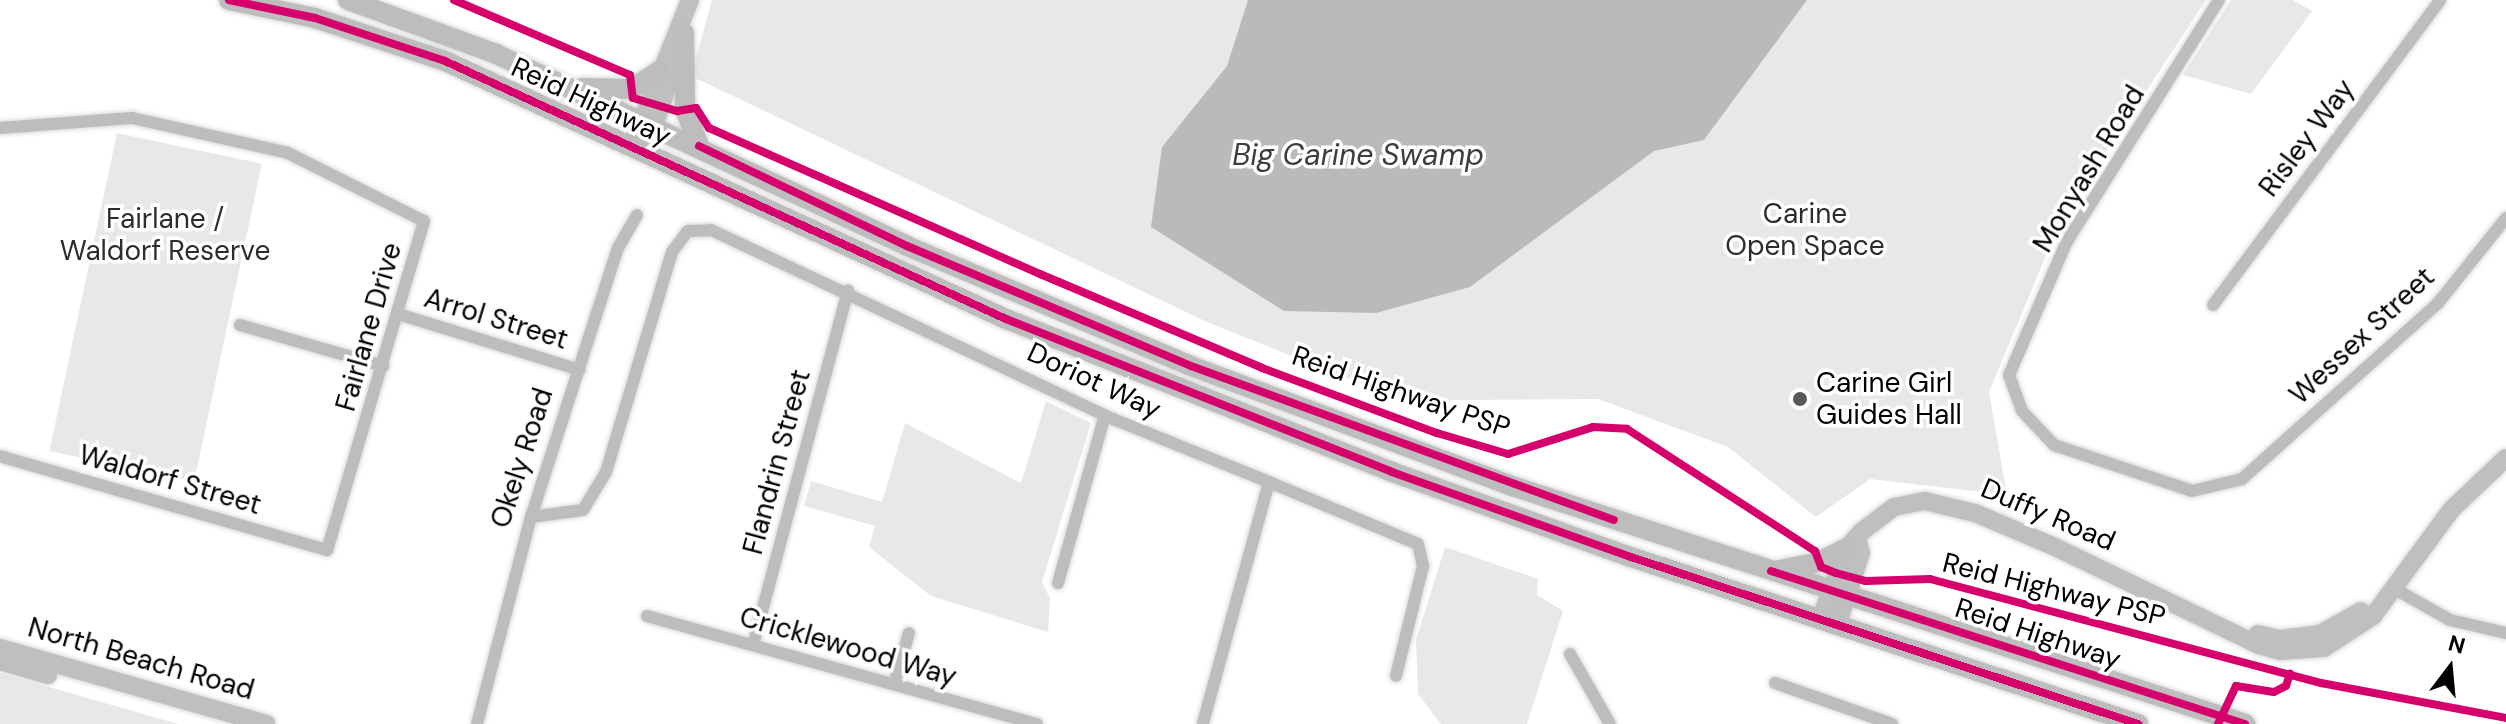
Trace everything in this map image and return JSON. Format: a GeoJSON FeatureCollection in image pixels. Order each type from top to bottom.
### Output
{"type":"FeatureCollection","features":[{"type":"Feature","properties":{"kind":"highway","name":"Reid Highway"},"geometry":{"type":"LineString","coordinates":[[229,0],[387,40],[639,148],[941,291],[1204,400],[1421,483],[1828,623],[2138,724]]}},
{"type":"Feature","properties":{"kind":"highway","name":"Reid Highway"},"geometry":{"type":"LineString","coordinates":[[348,0],[454,37],[570,87],[907,246],[1191,366],[1512,486],[2245,724]]}},
{"type":"Feature","properties":{"kind":"highway"},"geometry":{"type":"LineString","coordinates":[[684,33],[685,109],[699,146]]}},
{"type":"Feature","properties":{"kind":"highway"},"geometry":{"type":"LineString","coordinates":[[570,87],[632,89],[659,71]]}},
{"type":"Feature","properties":{"kind":"highway"},"geometry":{"type":"LineString","coordinates":[[1771,571],[1819,562],[1852,543]]}},
{"type":"Feature","properties":{"kind":"main road"},"geometry":{"type":"LineString","coordinates":[[639,148],[684,33],[688,4]]}},
{"type":"Feature","properties":{"kind":"main road"},"geometry":{"type":"LineString","coordinates":[[648,122],[659,71],[688,4]]}},
{"type":"Feature","properties":{"kind":"main road","name":"Duffy Road"},"geometry":{"type":"LineString","coordinates":[[1828,623],[1852,543],[1881,514],[1902,504],[1953,506],[2116,574],[2220,626],[2280,651],[2324,648],[2373,616],[2452,509],[2506,458]]}},
{"type":"Feature","properties":{"kind":"main road","name":"North Beach Road"},"geometry":{"type":"LineString","coordinates":[[0,648],[266,724]]}},
{"type":"Feature","properties":{"kind":"main road","name":"North Beach Road"},"geometry":{"type":"LineString","coordinates":[[0,661],[220,724]]}},
{"type":"Feature","properties":{"kind":"street","name":"Monyash Road"},"geometry":{"type":"LineString","coordinates":[[2219,0],[2067,241],[2009,375],[2022,411],[2054,445],[2192,491],[2242,479]]}},
{"type":"Feature","properties":{"kind":"street","name":"Risley Way"},"geometry":{"type":"LineString","coordinates":[[2213,305],[2440,0]]}},
{"type":"Feature","properties":{"kind":"street","name":"Fairlane Drive"},"geometry":{"type":"LineString","coordinates":[[0,128],[132,118],[288,153],[424,221],[327,550]]}},
{"type":"Feature","properties":{"kind":"street","name":"Okely Road"},"geometry":{"type":"LineString","coordinates":[[477,724],[531,517],[618,248],[637,215]]}},
{"type":"Feature","properties":{"kind":"street","name":"Wessex Street"},"geometry":{"type":"LineString","coordinates":[[2242,479],[2438,303],[2506,218]]}},
{"type":"Feature","properties":{"kind":"street","name":"Doriot Way"},"geometry":{"type":"LineString","coordinates":[[531,517],[583,510],[606,472],[672,252],[688,231],[711,230],[848,291],[1105,415],[1418,544],[1423,566],[1396,676]]}},
{"type":"Feature","properties":{"kind":"street","name":"Flandrin Street"},"geometry":{"type":"LineString","coordinates":[[753,645],[848,291]]}},
{"type":"Feature","properties":{"kind":"street","name":"Arrol Street"},"geometry":{"type":"LineString","coordinates":[[398,314],[580,370]]}},
{"type":"Feature","properties":{"kind":"street"},"geometry":{"type":"LineString","coordinates":[[240,325],[383,366]]}},
{"type":"Feature","properties":{"kind":"street"},"geometry":{"type":"LineString","coordinates":[[1058,583],[1105,415]]}},
{"type":"Feature","properties":{"kind":"street","name":"Waldorf Street"},"geometry":{"type":"LineString","coordinates":[[0,456],[327,550]]}},
{"type":"Feature","properties":{"kind":"street"},"geometry":{"type":"LineString","coordinates":[[1203,724],[1269,482]]}},
{"type":"Feature","properties":{"kind":"street"},"geometry":{"type":"LineString","coordinates":[[2393,588],[2450,620],[2506,633]]}},
{"type":"Feature","properties":{"kind":"street","name":"Cricklewood Way"},"geometry":{"type":"LineString","coordinates":[[647,616],[1037,724]]}},
{"type":"Feature","properties":{"kind":"street"},"geometry":{"type":"LineString","coordinates":[[894,684],[909,633]]}},
{"type":"Feature","properties":{"kind":"street"},"geometry":{"type":"LineString","coordinates":[[1570,654],[1610,724]]}},
{"type":"Feature","properties":{"kind":"street"},"geometry":{"type":"LineString","coordinates":[[1775,683],[1892,724]]}},
{"type":"Feature","properties":{"kind":"green space","name":"Carine Open Space"},"geometry":{"type":"Polygon","coordinates":[[[712,0],[2206,0],[2059,224],[1989,392],[2007,495],[1870,479],[1816,517],[1728,447],[1598,399],[1451,400],[1445,417],[1209,323],[691,76],[712,0]]]}},
{"type":"Feature","properties":{"kind":"green space"},"geometry":{"type":"Polygon","coordinates":[[[2231,0],[2293,0],[2312,11],[2251,94],[2183,75],[2231,0]]]}},
{"type":"Feature","properties":{"kind":"green space","name":"Fairlane / Waldorf Reserve"},"geometry":{"type":"Polygon","coordinates":[[[117,133],[262,164],[194,482],[49,451],[117,133]]]}},
{"type":"Feature","properties":{"kind":"green space"},"geometry":{"type":"Polygon","coordinates":[[[1046,401],[1091,423],[1042,582],[1050,599],[1048,632],[931,596],[869,547],[875,526],[804,506],[811,481],[882,502],[905,423],[1021,483],[1046,401]]]}},
{"type":"Feature","properties":{"kind":"green space"},"geometry":{"type":"Polygon","coordinates":[[[1445,547],[1538,579],[1537,595],[1563,611],[1527,724],[1441,724],[1418,694],[1416,640],[1445,547]]]}},
{"type":"Feature","properties":{"kind":"green space"},"geometry":{"type":"Polygon","coordinates":[[[0,673],[178,724],[0,724],[0,673]]]}},
{"type":"Feature","properties":{"kind":"water","name":"Big Carine Swamp"},"geometry":{"type":"Polygon","coordinates":[[[1248,0],[1807,0],[1704,140],[1654,151],[1470,287],[1376,313],[1284,311],[1151,227],[1162,147],[1227,66],[1248,0]]]}},
{"type":"Feature","properties":{"kind":"cycle path"},"geometry":{"type":"LineString","coordinates":[[229,0],[315,18],[445,61],[1006,319],[1392,472],[1631,557],[2138,724]]}},
{"type":"Feature","properties":{"kind":"cycle path","name":"Reid Highway PSP"},"geometry":{"type":"LineString","coordinates":[[454,0],[630,75],[633,98],[677,111],[696,108],[709,128],[1040,274],[1262,368],[1437,433],[1508,454],[1593,427],[1627,429],[1815,551],[1821,567],[1836,573],[1866,581],[1930,579],[2321,683],[2506,718]]}},
{"type":"Feature","properties":{"kind":"cycle path"},"geometry":{"type":"LineString","coordinates":[[699,146],[907,246],[1191,366],[1614,520]]}},
{"type":"Feature","properties":{"kind":"cycle path"},"geometry":{"type":"LineString","coordinates":[[1771,571],[2245,724]]}},
{"type":"Feature","properties":{"kind":"cycle path"},"geometry":{"type":"LineString","coordinates":[[2218,724],[2236,686],[2274,692],[2286,686],[2290,674]]}},
{"type":"Feature","properties":{"kind":"place","name":"Carine Girl Guides Hall"},"geometry":{"type":"Point","coordinates":[1800,399]}}]}
